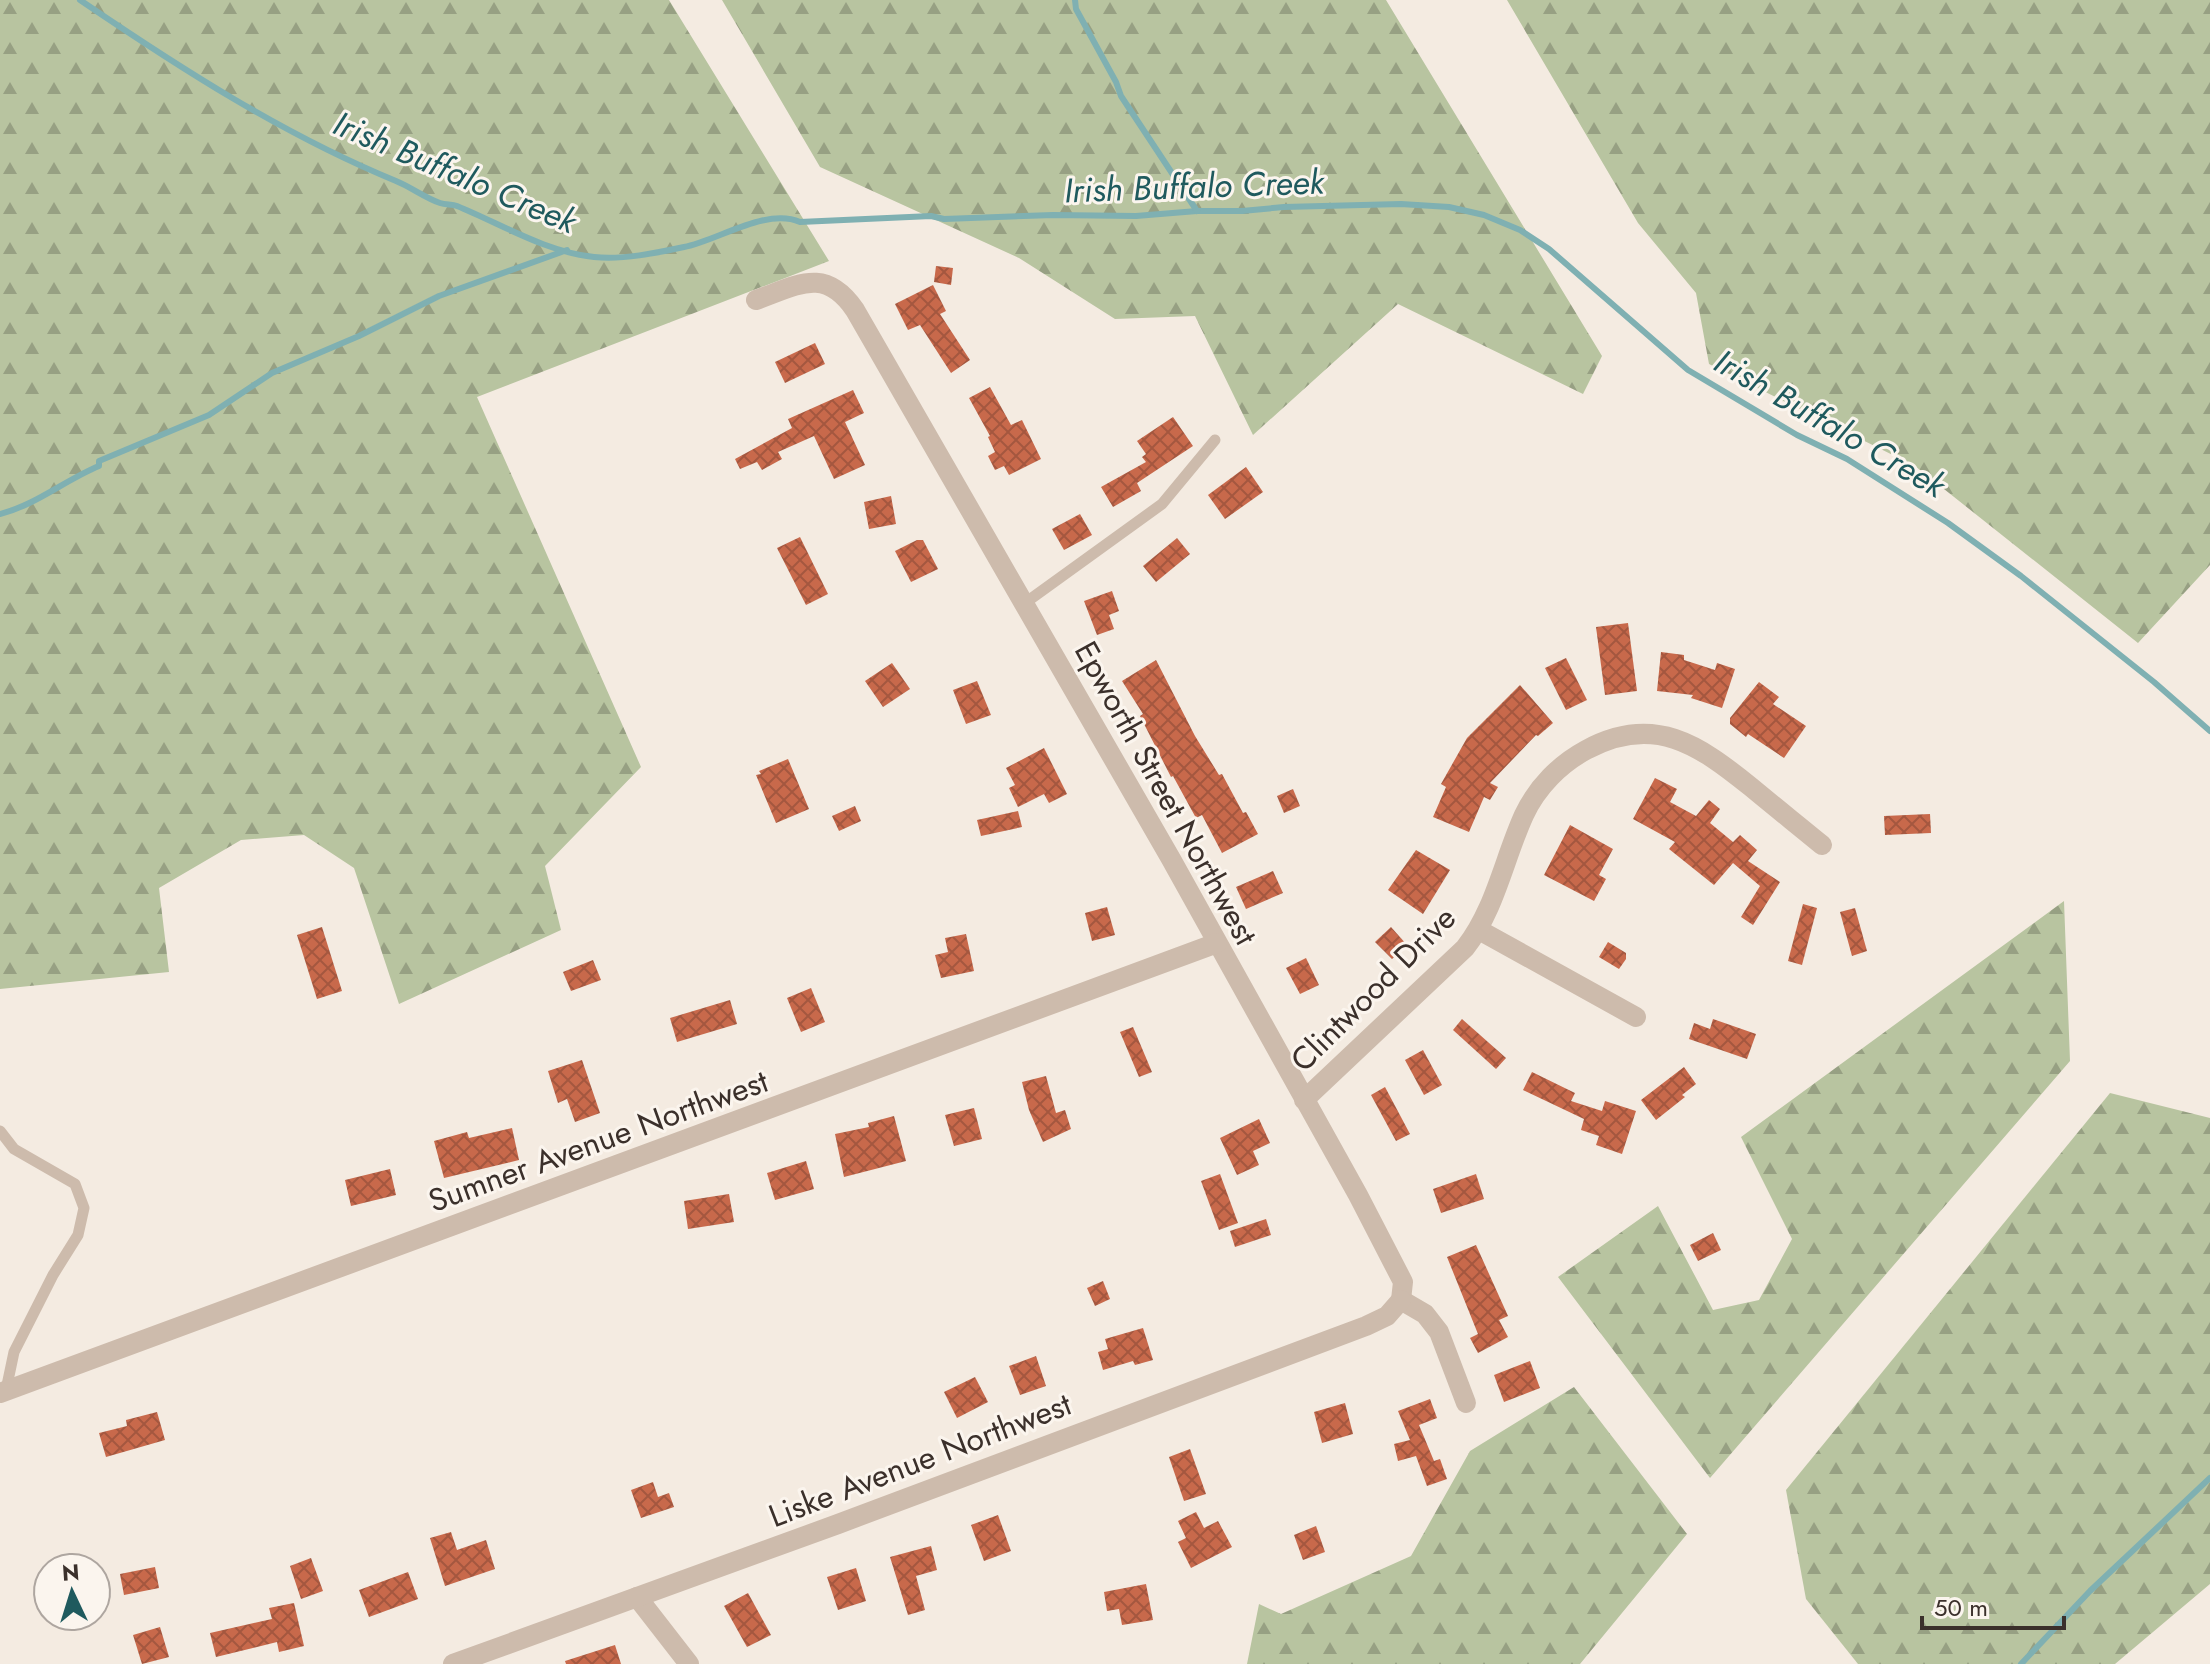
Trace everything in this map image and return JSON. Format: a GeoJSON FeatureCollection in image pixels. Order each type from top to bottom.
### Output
{"type":"FeatureCollection","features":[{"type":"Feature","properties":{"kind":"street","name":"Epworth Street Northwest"},"geometry":{"type":"LineString","coordinates":[[756,300],[802,284],[823,282],[843,292],[958,485],[1304,1100],[1403,1282],[1401,1300]]}},
{"type":"Feature","properties":{"kind":"street","name":"Clintwood Drive"},"geometry":{"type":"LineString","coordinates":[[1304,1100],[1465,948],[1479,930],[1525,813],[1542,786],[1569,759],[1600,742],[1656,733],[1691,744],[1713,756],[1822,845]]}},
{"type":"Feature","properties":{"kind":"street"},"geometry":{"type":"LineString","coordinates":[[1479,930],[1636,1017]]}},
{"type":"Feature","properties":{"kind":"street","name":"Sumner Avenue Northwest"},"geometry":{"type":"LineString","coordinates":[[3,1392],[1217,943]]}},
{"type":"Feature","properties":{"kind":"street"},"geometry":{"type":"LineString","coordinates":[[1401,1300],[1425,1314],[1439,1332],[1466,1403]]}},
{"type":"Feature","properties":{"kind":"street","name":"Liske Avenue Northwest"},"geometry":{"type":"LineString","coordinates":[[453,1664],[1366,1326],[1387,1316],[1401,1300]]}},
{"type":"Feature","properties":{"kind":"street"},"geometry":{"type":"LineString","coordinates":[[637,1597],[689,1664]]}},
{"type":"Feature","properties":{"kind":"lane"},"geometry":{"type":"LineString","coordinates":[[1025,603],[1162,504],[1215,440]]}},
{"type":"Feature","properties":{"kind":"lane"},"geometry":{"type":"LineString","coordinates":[[0,1131],[14,1149],[75,1184],[84,1208],[78,1235],[53,1275],[14,1352],[3,1392]]}},
{"type":"Feature","properties":{"kind":"green space"},"geometry":{"type":"Polygon","coordinates":[[[0,0],[669,0],[829,261],[477,397],[641,767],[545,866],[561,930],[399,1004],[354,868],[304,835],[241,840],[159,888],[169,972],[0,989],[0,0]]]}},
{"type":"Feature","properties":{"kind":"green space"},"geometry":{"type":"Polygon","coordinates":[[[722,0],[1386,0],[1602,356],[1583,394],[1398,304],[1253,435],[1195,316],[1115,319],[1019,258],[820,167],[722,0]]]}},
{"type":"Feature","properties":{"kind":"green space"},"geometry":{"type":"Polygon","coordinates":[[[1507,0],[2210,0],[2210,565],[2138,643],[1915,466],[1709,364],[1696,293],[1638,223],[1507,0]]]}},
{"type":"Feature","properties":{"kind":"green space"},"geometry":{"type":"Polygon","coordinates":[[[2064,901],[2070,1061],[1710,1478],[1558,1277],[1658,1206],[1713,1310],[1759,1300],[1792,1239],[1741,1137],[2064,901]]]}},
{"type":"Feature","properties":{"kind":"green space"},"geometry":{"type":"Polygon","coordinates":[[[2110,1093],[2210,1118],[2210,1584],[2115,1664],[1858,1664],[1806,1599],[1786,1490],[2110,1093]]]}},
{"type":"Feature","properties":{"kind":"green space"},"geometry":{"type":"Polygon","coordinates":[[[1574,1387],[1687,1534],[1580,1664],[1247,1664],[1259,1604],[1281,1614],[1411,1556],[1470,1451],[1574,1387]]]}},
{"type":"Feature","properties":{"kind":"building"},"geometry":{"type":"Polygon","coordinates":[[[936,266],[953,268],[951,285],[934,282],[936,266]]]}},
{"type":"Feature","properties":{"kind":"building"},"geometry":{"type":"Polygon","coordinates":[[[933,285],[946,311],[940,314],[970,360],[951,373],[920,325],[908,330],[895,304],[933,285]]]}},
{"type":"Feature","properties":{"kind":"building"},"geometry":{"type":"Polygon","coordinates":[[[815,343],[825,364],[785,383],[775,362],[815,343]]]}},
{"type":"Feature","properties":{"kind":"building"},"geometry":{"type":"Polygon","coordinates":[[[990,387],[1011,425],[1022,420],[1041,459],[1009,475],[1004,466],[995,470],[988,456],[995,452],[990,436],[969,398],[990,387]]]}},
{"type":"Feature","properties":{"kind":"building"},"geometry":{"type":"Polygon","coordinates":[[[853,390],[864,413],[845,422],[865,465],[834,479],[814,436],[778,452],[782,459],[762,470],[757,462],[740,469],[735,459],[792,428],[788,419],[853,390]]]}},
{"type":"Feature","properties":{"kind":"building"},"geometry":{"type":"Polygon","coordinates":[[[1173,417],[1193,446],[1137,483],[1141,491],[1113,507],[1101,487],[1146,462],[1142,457],[1146,454],[1137,441],[1173,417]]]}},
{"type":"Feature","properties":{"kind":"building"},"geometry":{"type":"Polygon","coordinates":[[[1246,467],[1263,492],[1225,519],[1208,495],[1246,467]]]}},
{"type":"Feature","properties":{"kind":"building"},"geometry":{"type":"Polygon","coordinates":[[[891,496],[896,524],[869,529],[864,502],[891,496]]]}},
{"type":"Feature","properties":{"kind":"building"},"geometry":{"type":"Polygon","coordinates":[[[1080,514],[1092,535],[1064,550],[1052,529],[1080,514]]]}},
{"type":"Feature","properties":{"kind":"building"},"geometry":{"type":"Polygon","coordinates":[[[800,537],[828,594],[806,605],[777,548],[800,537]]]}},
{"type":"Feature","properties":{"kind":"building"},"geometry":{"type":"Polygon","coordinates":[[[1177,538],[1190,554],[1156,582],[1143,566],[1177,538]]]}},
{"type":"Feature","properties":{"kind":"building"},"geometry":{"type":"Polygon","coordinates":[[[923,540],[938,569],[911,582],[895,551],[923,540]]]}},
{"type":"Feature","properties":{"kind":"building"},"geometry":{"type":"Polygon","coordinates":[[[1112,591],[1119,611],[1109,615],[1114,629],[1097,635],[1084,601],[1112,591]]]}},
{"type":"Feature","properties":{"kind":"building"},"geometry":{"type":"Polygon","coordinates":[[[1628,623],[1637,691],[1605,695],[1596,627],[1628,623]]]}},
{"type":"Feature","properties":{"kind":"building"},"geometry":{"type":"Polygon","coordinates":[[[1661,652],[1684,655],[1684,660],[1715,670],[1717,663],[1735,669],[1722,708],[1691,698],[1693,695],[1657,691],[1661,652]]]}},
{"type":"Feature","properties":{"kind":"building"},"geometry":{"type":"Polygon","coordinates":[[[1566,658],[1587,700],[1566,710],[1545,668],[1566,658]]]}},
{"type":"Feature","properties":{"kind":"building"},"geometry":{"type":"Polygon","coordinates":[[[1156,660],[1195,736],[1258,834],[1222,853],[1202,815],[1196,818],[1171,777],[1140,716],[1143,714],[1122,681],[1156,660]]]}},
{"type":"Feature","properties":{"kind":"building"},"geometry":{"type":"Polygon","coordinates":[[[892,663],[910,689],[883,707],[865,681],[892,663]]]}},
{"type":"Feature","properties":{"kind":"building"},"geometry":{"type":"Polygon","coordinates":[[[977,681],[991,715],[966,724],[953,690],[977,681]]]}},
{"type":"Feature","properties":{"kind":"building"},"geometry":{"type":"Polygon","coordinates":[[[1759,682],[1779,697],[1773,704],[1806,726],[1784,758],[1748,734],[1746,737],[1730,724],[1730,718],[1759,682]]]}},
{"type":"Feature","properties":{"kind":"building"},"geometry":{"type":"Polygon","coordinates":[[[1520,685],[1553,723],[1536,735],[1490,783],[1498,787],[1490,800],[1484,797],[1469,832],[1433,817],[1446,787],[1441,784],[1467,738],[1520,685]]]}},
{"type":"Feature","properties":{"kind":"building"},"geometry":{"type":"Polygon","coordinates":[[[1044,748],[1067,794],[1049,803],[1044,794],[1018,807],[1009,788],[1015,785],[1006,768],[1044,748]]]}},
{"type":"Feature","properties":{"kind":"building"},"geometry":{"type":"Polygon","coordinates":[[[788,759],[809,809],[776,823],[756,775],[788,759]]]}},
{"type":"Feature","properties":{"kind":"building"},"geometry":{"type":"Polygon","coordinates":[[[1655,778],[1677,789],[1670,802],[1696,816],[1709,800],[1720,809],[1710,823],[1733,842],[1740,835],[1757,850],[1748,861],[1780,882],[1753,925],[1741,917],[1760,886],[1733,863],[1714,885],[1669,849],[1675,842],[1633,819],[1655,778]]]}},
{"type":"Feature","properties":{"kind":"building"},"geometry":{"type":"Polygon","coordinates":[[[1293,789],[1300,806],[1284,813],[1277,796],[1293,789]]]}},
{"type":"Feature","properties":{"kind":"building"},"geometry":{"type":"Polygon","coordinates":[[[855,806],[861,821],[839,831],[832,816],[855,806]]]}},
{"type":"Feature","properties":{"kind":"building"},"geometry":{"type":"Polygon","coordinates":[[[1018,811],[1022,827],[981,836],[977,820],[1018,811]]]}},
{"type":"Feature","properties":{"kind":"building"},"geometry":{"type":"Polygon","coordinates":[[[1930,814],[1931,833],[1885,835],[1884,816],[1930,814]]]}},
{"type":"Feature","properties":{"kind":"building"},"geometry":{"type":"Polygon","coordinates":[[[1570,825],[1613,849],[1599,875],[1606,879],[1594,901],[1544,875],[1570,825]]]}},
{"type":"Feature","properties":{"kind":"building"},"geometry":{"type":"Polygon","coordinates":[[[1416,850],[1450,870],[1423,914],[1388,890],[1416,850]]]}},
{"type":"Feature","properties":{"kind":"building"},"geometry":{"type":"Polygon","coordinates":[[[1273,871],[1283,893],[1246,909],[1236,887],[1273,871]]]}},
{"type":"Feature","properties":{"kind":"building"},"geometry":{"type":"Polygon","coordinates":[[[1803,904],[1817,908],[1802,965],[1788,961],[1803,904]]]}},
{"type":"Feature","properties":{"kind":"building"},"geometry":{"type":"Polygon","coordinates":[[[1107,907],[1115,935],[1092,941],[1085,913],[1107,907]]]}},
{"type":"Feature","properties":{"kind":"building"},"geometry":{"type":"Polygon","coordinates":[[[1855,908],[1867,951],[1852,956],[1840,912],[1855,908]]]}},
{"type":"Feature","properties":{"kind":"building"},"geometry":{"type":"Polygon","coordinates":[[[322,927],[342,991],[317,999],[297,935],[322,927]]]}},
{"type":"Feature","properties":{"kind":"building"},"geometry":{"type":"Polygon","coordinates":[[[1391,927],[1407,945],[1392,959],[1375,942],[1391,927]]]}},
{"type":"Feature","properties":{"kind":"building"},"geometry":{"type":"Polygon","coordinates":[[[966,934],[974,971],[941,978],[935,955],[948,952],[945,938],[966,934]]]}},
{"type":"Feature","properties":{"kind":"building"},"geometry":{"type":"Polygon","coordinates":[[[1608,942],[1626,953],[1626,959],[1619,969],[1599,957],[1608,942]]]}},
{"type":"Feature","properties":{"kind":"building"},"geometry":{"type":"Polygon","coordinates":[[[1306,958],[1319,985],[1300,994],[1286,968],[1306,958]]]}},
{"type":"Feature","properties":{"kind":"building"},"geometry":{"type":"Polygon","coordinates":[[[593,960],[601,980],[571,991],[563,972],[593,960]]]}},
{"type":"Feature","properties":{"kind":"building"},"geometry":{"type":"Polygon","coordinates":[[[811,988],[825,1022],[801,1032],[787,998],[811,988]]]}},
{"type":"Feature","properties":{"kind":"building"},"geometry":{"type":"Polygon","coordinates":[[[730,1000],[737,1024],[677,1042],[670,1018],[730,1000]]]}},
{"type":"Feature","properties":{"kind":"building"},"geometry":{"type":"Polygon","coordinates":[[[1462,1019],[1506,1058],[1496,1069],[1453,1030],[1462,1019]]]}},
{"type":"Feature","properties":{"kind":"building"},"geometry":{"type":"Polygon","coordinates":[[[1713,1019],[1756,1034],[1747,1059],[1689,1039],[1694,1023],[1710,1029],[1713,1019]]]}},
{"type":"Feature","properties":{"kind":"building"},"geometry":{"type":"Polygon","coordinates":[[[1133,1027],[1152,1072],[1139,1077],[1120,1032],[1133,1027]]]}},
{"type":"Feature","properties":{"kind":"building"},"geometry":{"type":"Polygon","coordinates":[[[1423,1050],[1442,1085],[1424,1095],[1405,1060],[1423,1050]]]}},
{"type":"Feature","properties":{"kind":"building"},"geometry":{"type":"Polygon","coordinates":[[[582,1060],[600,1113],[575,1122],[567,1099],[558,1103],[548,1071],[582,1060]]]}},
{"type":"Feature","properties":{"kind":"building"},"geometry":{"type":"Polygon","coordinates":[[[1684,1067],[1696,1084],[1656,1120],[1641,1100],[1684,1067]]]}},
{"type":"Feature","properties":{"kind":"building"},"geometry":{"type":"Polygon","coordinates":[[[1532,1072],[1575,1093],[1571,1101],[1602,1111],[1605,1101],[1636,1111],[1622,1154],[1596,1145],[1599,1136],[1581,1130],[1584,1119],[1523,1090],[1532,1072]]]}},
{"type":"Feature","properties":{"kind":"building"},"geometry":{"type":"Polygon","coordinates":[[[1046,1076],[1056,1113],[1065,1110],[1071,1129],[1043,1142],[1029,1110],[1022,1082],[1046,1076]]]}},
{"type":"Feature","properties":{"kind":"building"},"geometry":{"type":"Polygon","coordinates":[[[1385,1087],[1410,1134],[1396,1141],[1371,1095],[1385,1087]]]}},
{"type":"Feature","properties":{"kind":"building"},"geometry":{"type":"Polygon","coordinates":[[[974,1108],[982,1139],[954,1146],[945,1115],[974,1108]]]}},
{"type":"Feature","properties":{"kind":"building"},"geometry":{"type":"Polygon","coordinates":[[[894,1116],[906,1161],[844,1177],[835,1134],[869,1127],[868,1123],[894,1116]]]}},
{"type":"Feature","properties":{"kind":"building"},"geometry":{"type":"Polygon","coordinates":[[[1259,1119],[1270,1143],[1253,1151],[1259,1165],[1237,1175],[1220,1138],[1259,1119]]]}},
{"type":"Feature","properties":{"kind":"building"},"geometry":{"type":"Polygon","coordinates":[[[512,1128],[519,1160],[444,1178],[434,1141],[467,1132],[469,1138],[512,1128]]]}},
{"type":"Feature","properties":{"kind":"building"},"geometry":{"type":"Polygon","coordinates":[[[806,1161],[814,1189],[775,1200],[767,1173],[806,1161]]]}},
{"type":"Feature","properties":{"kind":"building"},"geometry":{"type":"Polygon","coordinates":[[[390,1169],[396,1195],[351,1206],[345,1180],[390,1169]]]}},
{"type":"Feature","properties":{"kind":"building"},"geometry":{"type":"Polygon","coordinates":[[[1220,1174],[1238,1223],[1219,1230],[1201,1181],[1220,1174]]]}},
{"type":"Feature","properties":{"kind":"building"},"geometry":{"type":"Polygon","coordinates":[[[1476,1174],[1484,1199],[1441,1213],[1433,1189],[1476,1174]]]}},
{"type":"Feature","properties":{"kind":"building"},"geometry":{"type":"Polygon","coordinates":[[[729,1194],[734,1222],[688,1229],[684,1201],[729,1194]]]}},
{"type":"Feature","properties":{"kind":"building"},"geometry":{"type":"Polygon","coordinates":[[[1266,1219],[1271,1235],[1235,1247],[1230,1231],[1266,1219]]]}},
{"type":"Feature","properties":{"kind":"building"},"geometry":{"type":"Polygon","coordinates":[[[1713,1233],[1721,1250],[1698,1261],[1690,1245],[1713,1233]]]}},
{"type":"Feature","properties":{"kind":"building"},"geometry":{"type":"Polygon","coordinates":[[[1476,1245],[1508,1316],[1499,1320],[1508,1337],[1478,1353],[1470,1338],[1478,1334],[1447,1257],[1476,1245]]]}},
{"type":"Feature","properties":{"kind":"building"},"geometry":{"type":"Polygon","coordinates":[[[1103,1281],[1110,1299],[1095,1306],[1087,1288],[1103,1281]]]}},
{"type":"Feature","properties":{"kind":"building"},"geometry":{"type":"Polygon","coordinates":[[[1143,1328],[1153,1360],[1135,1365],[1133,1361],[1103,1370],[1098,1352],[1108,1349],[1105,1339],[1143,1328]]]}},
{"type":"Feature","properties":{"kind":"building"},"geometry":{"type":"Polygon","coordinates":[[[1036,1356],[1046,1386],[1020,1395],[1009,1366],[1036,1356]]]}},
{"type":"Feature","properties":{"kind":"building"},"geometry":{"type":"Polygon","coordinates":[[[1530,1361],[1540,1388],[1504,1402],[1494,1375],[1530,1361]]]}},
{"type":"Feature","properties":{"kind":"building"},"geometry":{"type":"Polygon","coordinates":[[[975,1377],[988,1402],[957,1418],[944,1392],[975,1377]]]}},
{"type":"Feature","properties":{"kind":"building"},"geometry":{"type":"Polygon","coordinates":[[[1430,1399],[1437,1418],[1419,1425],[1434,1461],[1440,1459],[1447,1479],[1427,1486],[1416,1456],[1398,1461],[1394,1444],[1410,1440],[1398,1411],[1430,1399]]]}},
{"type":"Feature","properties":{"kind":"building"},"geometry":{"type":"Polygon","coordinates":[[[1345,1403],[1353,1434],[1322,1443],[1314,1412],[1345,1403]]]}},
{"type":"Feature","properties":{"kind":"building"},"geometry":{"type":"Polygon","coordinates":[[[157,1412],[165,1440],[106,1457],[99,1433],[127,1426],[126,1420],[157,1412]]]}},
{"type":"Feature","properties":{"kind":"building"},"geometry":{"type":"Polygon","coordinates":[[[1190,1449],[1206,1494],[1184,1501],[1169,1457],[1190,1449]]]}},
{"type":"Feature","properties":{"kind":"building"},"geometry":{"type":"Polygon","coordinates":[[[653,1482],[658,1497],[669,1493],[674,1507],[641,1518],[631,1490],[653,1482]]]}},
{"type":"Feature","properties":{"kind":"building"},"geometry":{"type":"Polygon","coordinates":[[[1196,1512],[1204,1528],[1218,1521],[1232,1547],[1191,1568],[1178,1542],[1186,1538],[1178,1521],[1196,1512]]]}},
{"type":"Feature","properties":{"kind":"building"},"geometry":{"type":"Polygon","coordinates":[[[998,1515],[1011,1551],[984,1561],[971,1525],[998,1515]]]}},
{"type":"Feature","properties":{"kind":"building"},"geometry":{"type":"Polygon","coordinates":[[[1316,1526],[1325,1552],[1303,1560],[1294,1535],[1316,1526]]]}},
{"type":"Feature","properties":{"kind":"building"},"geometry":{"type":"Polygon","coordinates":[[[451,1532],[457,1550],[486,1540],[495,1569],[445,1586],[430,1538],[451,1532]]]}},
{"type":"Feature","properties":{"kind":"building"},"geometry":{"type":"Polygon","coordinates":[[[931,1546],[937,1570],[916,1576],[925,1610],[908,1615],[890,1557],[931,1546]]]}},
{"type":"Feature","properties":{"kind":"building"},"geometry":{"type":"Polygon","coordinates":[[[311,1558],[323,1591],[301,1599],[290,1566],[311,1558]]]}},
{"type":"Feature","properties":{"kind":"building"},"geometry":{"type":"Polygon","coordinates":[[[155,1567],[159,1588],[124,1595],[120,1574],[155,1567]]]}},
{"type":"Feature","properties":{"kind":"building"},"geometry":{"type":"Polygon","coordinates":[[[856,1568],[866,1601],[838,1610],[827,1577],[856,1568]]]}},
{"type":"Feature","properties":{"kind":"building"},"geometry":{"type":"Polygon","coordinates":[[[408,1572],[418,1599],[369,1617],[359,1590],[408,1572]]]}},
{"type":"Feature","properties":{"kind":"building"},"geometry":{"type":"Polygon","coordinates":[[[1146,1584],[1153,1620],[1122,1625],[1119,1609],[1107,1611],[1104,1592],[1146,1584]]]}},
{"type":"Feature","properties":{"kind":"building"},"geometry":{"type":"Polygon","coordinates":[[[748,1593],[771,1635],[747,1647],[724,1606],[748,1593]]]}},
{"type":"Feature","properties":{"kind":"building"},"geometry":{"type":"Polygon","coordinates":[[[294,1603],[304,1646],[279,1652],[277,1642],[216,1657],[210,1633],[272,1619],[269,1608],[294,1603]]]}},
{"type":"Feature","properties":{"kind":"building"},"geometry":{"type":"Polygon","coordinates":[[[160,1627],[169,1657],[142,1664],[133,1635],[160,1627]]]}},
{"type":"Feature","properties":{"kind":"building"},"geometry":{"type":"Polygon","coordinates":[[[615,1645],[621,1664],[566,1664],[565,1661],[615,1645]]]}},
{"type":"Feature","properties":{"kind":"waterway","name":"Irish Buffalo Creek"},"geometry":{"type":"LineString","coordinates":[[80,0],[194,75],[313,143],[434,201],[457,206],[541,243],[594,257],[628,257],[684,247],[772,219],[800,222],[931,216],[944,219],[1136,216],[1401,204],[1449,207],[1484,215],[1520,230],[1549,249],[1688,370],[1797,435],[1847,459],[1948,523],[2021,576],[2210,731]]}},
{"type":"Feature","properties":{"kind":"waterway"},"geometry":{"type":"LineString","coordinates":[[1075,0],[1076,9],[1121,96],[1197,211]]}},
{"type":"Feature","properties":{"kind":"waterway"},"geometry":{"type":"LineString","coordinates":[[0,514],[26,505],[99,466],[99,461],[209,415],[272,373],[359,336],[439,296],[567,250]]}},
{"type":"Feature","properties":{"kind":"waterway"},"geometry":{"type":"LineString","coordinates":[[2021,1664],[2090,1591],[2210,1478]]}}]}
